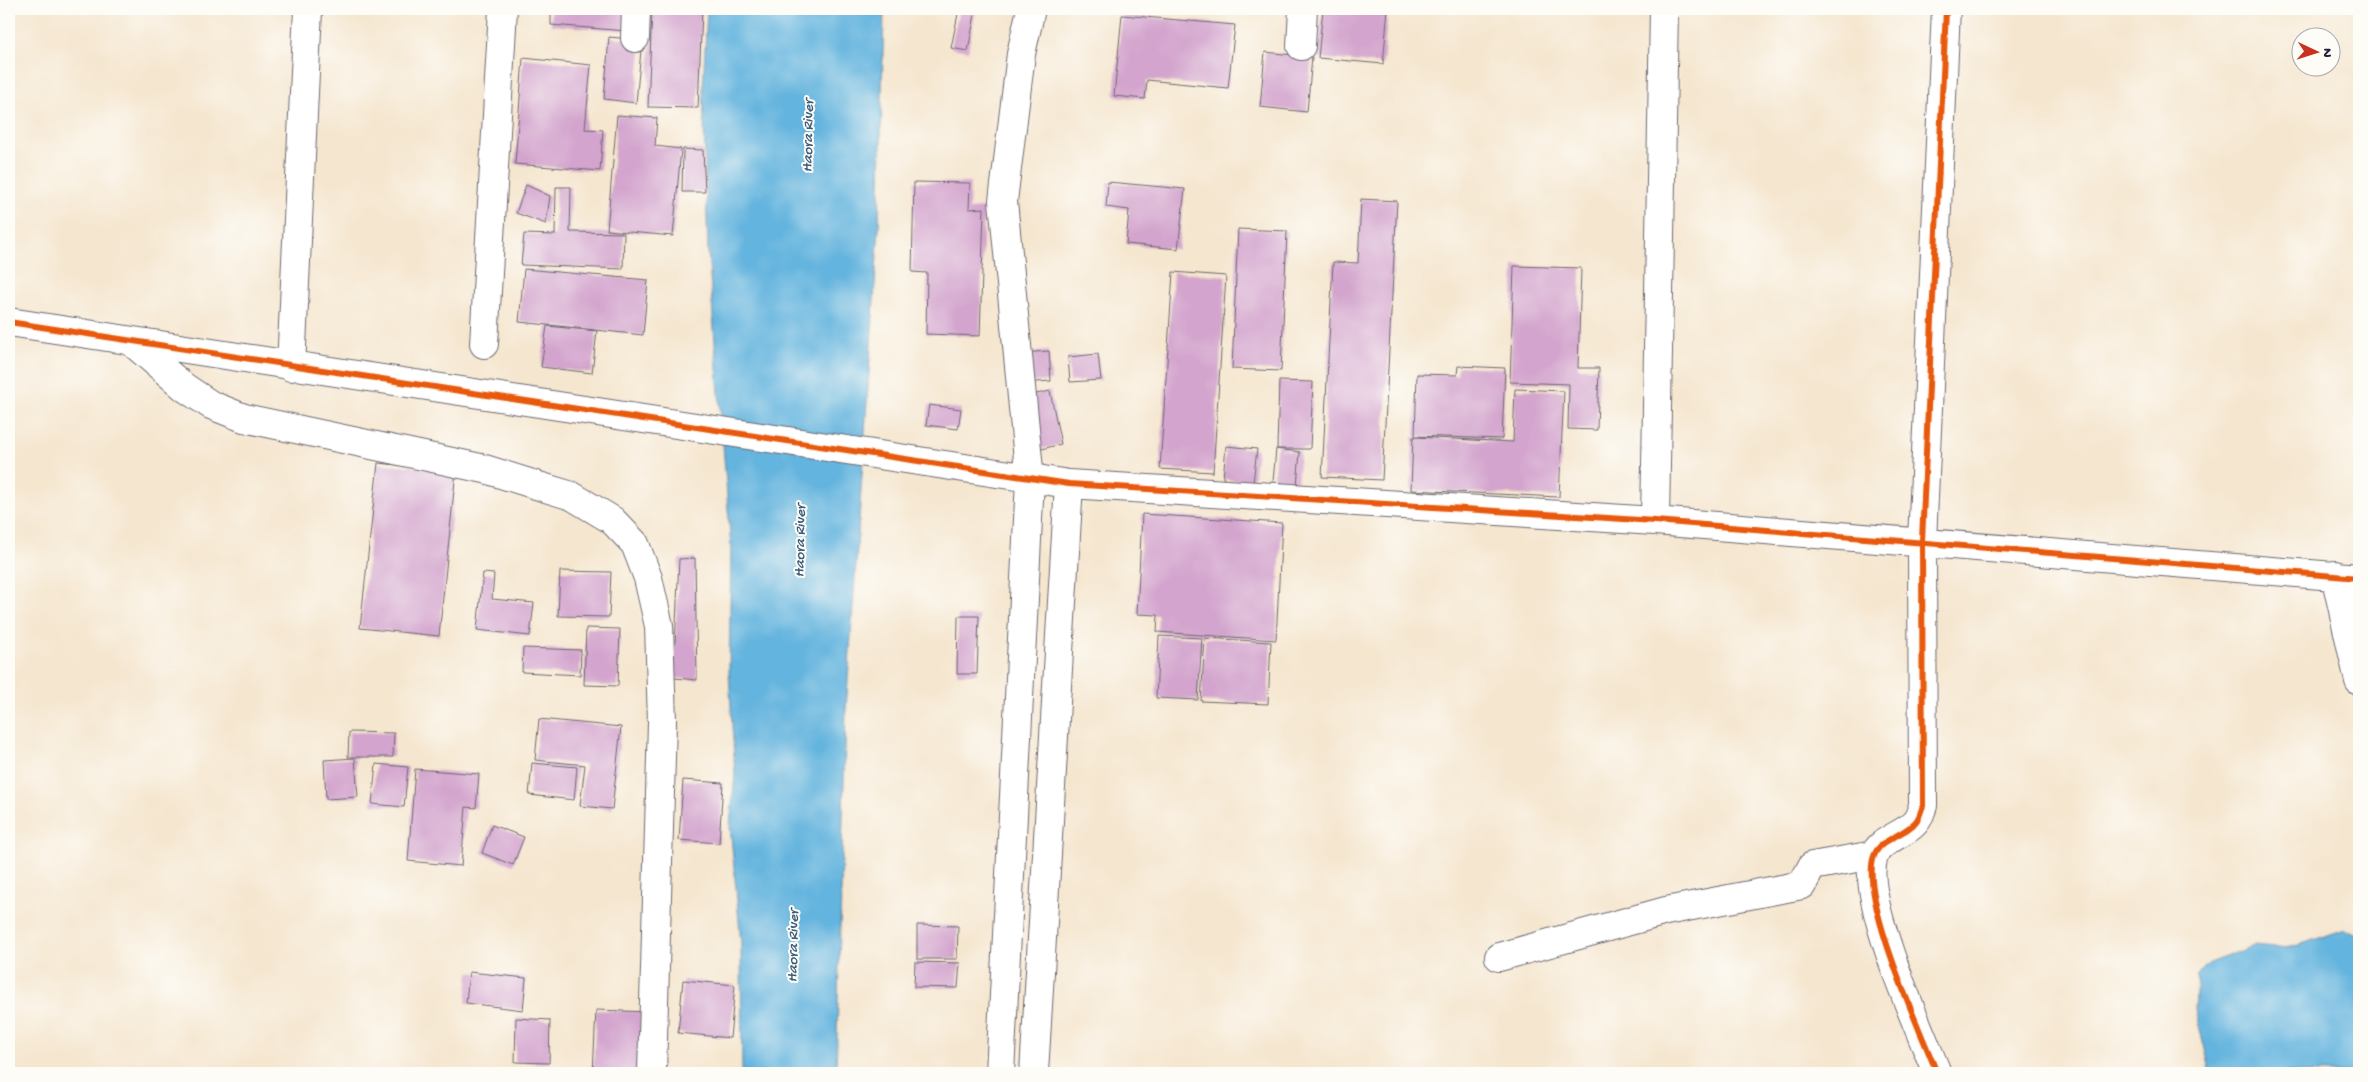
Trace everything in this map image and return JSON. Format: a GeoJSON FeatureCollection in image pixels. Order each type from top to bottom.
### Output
{"type":"FeatureCollection","features":[{"type":"Feature","properties":{"kind":"street"},"geometry":{"type":"LineString","coordinates":[[291,366],[308,9]]}},
{"type":"Feature","properties":{"kind":"street"},"geometry":{"type":"LineString","coordinates":[[484,344],[502,9]]}},
{"type":"Feature","properties":{"kind":"street"},"geometry":{"type":"LineString","coordinates":[[635,38],[636,9]]}},
{"type":"Feature","properties":{"kind":"street"},"geometry":{"type":"LineString","coordinates":[[1012,9],[1021,54]]}},
{"type":"Feature","properties":{"kind":"street"},"geometry":{"type":"LineString","coordinates":[[1000,1073],[1030,480],[1003,201],[1021,54],[1032,9]]}},
{"type":"Feature","properties":{"kind":"street"},"geometry":{"type":"LineString","coordinates":[[1301,46],[1303,9]]}},
{"type":"Feature","properties":{"kind":"street"},"geometry":{"type":"LineString","coordinates":[[1655,521],[1664,9]]}},
{"type":"Feature","properties":{"kind":"street"},"geometry":{"type":"LineString","coordinates":[[1938,1073],[1909,1004],[1880,925],[1873,889],[1874,855],[1882,845],[1908,830],[1918,820],[1923,806],[1922,541],[1946,9]]}},
{"type":"Feature","properties":{"kind":"street"},"geometry":{"type":"LineString","coordinates":[[9,322],[133,343],[416,384],[1030,480],[1655,521],[2347,576],[2359,681]]}},
{"type":"Feature","properties":{"kind":"street"},"geometry":{"type":"LineString","coordinates":[[133,343],[184,387],[219,408],[244,418],[485,469],[572,496],[612,520],[635,544],[648,578],[659,626],[662,722],[652,1073]]}},
{"type":"Feature","properties":{"kind":"street"},"geometry":{"type":"LineString","coordinates":[[1034,1073],[1069,484]]}},
{"type":"Feature","properties":{"kind":"street"},"geometry":{"type":"LineString","coordinates":[[1500,957],[1666,911],[1802,885],[1812,866],[1874,855]]}},
{"type":"Feature","properties":{"kind":"water","name":"Haora River"},"geometry":{"type":"Polygon","coordinates":[[[707,9],[884,9],[879,227],[846,709],[836,1073],[742,1073],[741,943],[730,825],[735,776],[729,672],[731,548],[708,251],[703,89],[707,9]]]}},
{"type":"Feature","properties":{"kind":"water"},"geometry":{"type":"Polygon","coordinates":[[[2345,929],[2359,936],[2359,1073],[2211,1073],[2195,1010],[2197,975],[2209,963],[2254,946],[2275,948],[2299,945],[2345,929]]]}},
{"type":"Feature","properties":{"kind":"building"},"geometry":{"type":"Polygon","coordinates":[[[551,9],[628,9],[627,31],[551,25],[551,9]]]}},
{"type":"Feature","properties":{"kind":"building"},"geometry":{"type":"Polygon","coordinates":[[[652,9],[702,9],[698,108],[648,107],[652,9]]]}},
{"type":"Feature","properties":{"kind":"building"},"geometry":{"type":"Polygon","coordinates":[[[959,9],[976,9],[968,51],[951,48],[959,9]]]}},
{"type":"Feature","properties":{"kind":"building"},"geometry":{"type":"Polygon","coordinates":[[[1323,9],[1388,9],[1383,64],[1318,58],[1323,9]]]}},
{"type":"Feature","properties":{"kind":"building"},"geometry":{"type":"Polygon","coordinates":[[[1122,15],[1235,25],[1228,88],[1147,80],[1145,99],[1114,96],[1122,15]]]}},
{"type":"Feature","properties":{"kind":"building"},"geometry":{"type":"Polygon","coordinates":[[[609,37],[642,40],[636,103],[604,99],[609,37]]]}},
{"type":"Feature","properties":{"kind":"building"},"geometry":{"type":"Polygon","coordinates":[[[1265,52],[1312,57],[1307,112],[1260,107],[1265,52]]]}},
{"type":"Feature","properties":{"kind":"building"},"geometry":{"type":"Polygon","coordinates":[[[523,58],[591,65],[585,129],[603,130],[600,171],[515,164],[523,58]]]}},
{"type":"Feature","properties":{"kind":"building"},"geometry":{"type":"Polygon","coordinates":[[[617,115],[657,118],[655,146],[681,149],[673,236],[607,230],[617,115]]]}},
{"type":"Feature","properties":{"kind":"building"},"geometry":{"type":"Polygon","coordinates":[[[683,149],[703,150],[705,192],[682,192],[683,149]]]}},
{"type":"Feature","properties":{"kind":"building"},"geometry":{"type":"Polygon","coordinates":[[[914,182],[970,183],[969,209],[984,208],[980,336],[926,334],[927,273],[912,272],[914,182]]]}},
{"type":"Feature","properties":{"kind":"building"},"geometry":{"type":"Polygon","coordinates":[[[1108,182],[1185,189],[1178,249],[1126,244],[1129,210],[1106,207],[1108,182]]]}},
{"type":"Feature","properties":{"kind":"building"},"geometry":{"type":"Polygon","coordinates":[[[526,185],[550,196],[546,224],[516,213],[526,185]]]}},
{"type":"Feature","properties":{"kind":"building"},"geometry":{"type":"Polygon","coordinates":[[[556,187],[571,187],[570,232],[624,233],[623,269],[521,265],[524,234],[555,235],[556,187]]]}},
{"type":"Feature","properties":{"kind":"building"},"geometry":{"type":"Polygon","coordinates":[[[1361,199],[1397,201],[1382,480],[1322,477],[1333,262],[1358,263],[1361,199]]]}},
{"type":"Feature","properties":{"kind":"building"},"geometry":{"type":"Polygon","coordinates":[[[1238,229],[1287,231],[1281,371],[1232,369],[1238,229]]]}},
{"type":"Feature","properties":{"kind":"building"},"geometry":{"type":"Polygon","coordinates":[[[1514,266],[1581,268],[1578,368],[1599,368],[1597,430],[1568,429],[1569,384],[1510,382],[1514,266]]]}},
{"type":"Feature","properties":{"kind":"building"},"geometry":{"type":"Polygon","coordinates":[[[524,269],[648,280],[643,335],[519,322],[524,269]]]}},
{"type":"Feature","properties":{"kind":"building"},"geometry":{"type":"Polygon","coordinates":[[[1173,272],[1226,276],[1213,472],[1160,469],[1173,272]]]}},
{"type":"Feature","properties":{"kind":"building"},"geometry":{"type":"Polygon","coordinates":[[[547,326],[597,331],[592,373],[541,367],[547,326]]]}},
{"type":"Feature","properties":{"kind":"building"},"geometry":{"type":"Polygon","coordinates":[[[1049,351],[1051,381],[1023,383],[1021,353],[1049,351]]]}},
{"type":"Feature","properties":{"kind":"building"},"geometry":{"type":"Polygon","coordinates":[[[1098,354],[1101,380],[1070,382],[1068,357],[1098,354]]]}},
{"type":"Feature","properties":{"kind":"building"},"geometry":{"type":"Polygon","coordinates":[[[1458,366],[1505,368],[1502,439],[1415,436],[1417,374],[1457,375],[1458,366]]]}},
{"type":"Feature","properties":{"kind":"building"},"geometry":{"type":"Polygon","coordinates":[[[1279,381],[1313,382],[1310,449],[1277,449],[1279,381]]]}},
{"type":"Feature","properties":{"kind":"building"},"geometry":{"type":"Polygon","coordinates":[[[1515,389],[1564,391],[1559,497],[1411,490],[1413,437],[1513,442],[1515,389]]]}},
{"type":"Feature","properties":{"kind":"building"},"geometry":{"type":"Polygon","coordinates":[[[1050,391],[1061,444],[1038,450],[1027,396],[1050,391]]]}},
{"type":"Feature","properties":{"kind":"building"},"geometry":{"type":"Polygon","coordinates":[[[929,405],[961,409],[958,429],[926,425],[929,405]]]}},
{"type":"Feature","properties":{"kind":"building"},"geometry":{"type":"Polygon","coordinates":[[[1226,446],[1257,449],[1253,483],[1223,479],[1226,446]]]}},
{"type":"Feature","properties":{"kind":"building"},"geometry":{"type":"Polygon","coordinates":[[[1276,449],[1300,452],[1297,485],[1273,482],[1276,449]]]}},
{"type":"Feature","properties":{"kind":"building"},"geometry":{"type":"Polygon","coordinates":[[[378,463],[456,471],[439,636],[360,628],[378,463]]]}},
{"type":"Feature","properties":{"kind":"building"},"geometry":{"type":"Polygon","coordinates":[[[1142,514],[1282,523],[1276,640],[1157,632],[1158,615],[1137,614],[1142,514]]]}},
{"type":"Feature","properties":{"kind":"building"},"geometry":{"type":"Polygon","coordinates":[[[695,558],[697,680],[663,677],[664,645],[675,645],[679,559],[695,558]]]}},
{"type":"Feature","properties":{"kind":"building"},"geometry":{"type":"Polygon","coordinates":[[[560,571],[611,572],[609,617],[558,616],[560,571]]]}},
{"type":"Feature","properties":{"kind":"building"},"geometry":{"type":"Polygon","coordinates":[[[483,573],[494,574],[492,599],[534,603],[530,636],[477,630],[483,573]]]}},
{"type":"Feature","properties":{"kind":"building"},"geometry":{"type":"Polygon","coordinates":[[[958,616],[979,616],[977,674],[957,674],[958,616]]]}},
{"type":"Feature","properties":{"kind":"building"},"geometry":{"type":"Polygon","coordinates":[[[586,628],[620,629],[618,686],[584,685],[586,628]]]}},
{"type":"Feature","properties":{"kind":"building"},"geometry":{"type":"Polygon","coordinates":[[[1159,636],[1202,638],[1198,700],[1156,698],[1159,636]]]}},
{"type":"Feature","properties":{"kind":"building"},"geometry":{"type":"Polygon","coordinates":[[[1205,638],[1271,642],[1268,704],[1201,701],[1205,638]]]}},
{"type":"Feature","properties":{"kind":"building"},"geometry":{"type":"Polygon","coordinates":[[[523,648],[581,650],[580,675],[522,672],[523,648]]]}},
{"type":"Feature","properties":{"kind":"building"},"geometry":{"type":"Polygon","coordinates":[[[539,719],[621,727],[612,809],[580,806],[585,765],[535,760],[539,719]]]}},
{"type":"Feature","properties":{"kind":"building"},"geometry":{"type":"Polygon","coordinates":[[[349,732],[394,733],[393,757],[348,757],[349,732]]]}},
{"type":"Feature","properties":{"kind":"building"},"geometry":{"type":"Polygon","coordinates":[[[355,758],[358,797],[326,799],[324,760],[355,758]]]}},
{"type":"Feature","properties":{"kind":"building"},"geometry":{"type":"Polygon","coordinates":[[[532,763],[577,767],[574,800],[529,795],[532,763]]]}},
{"type":"Feature","properties":{"kind":"building"},"geometry":{"type":"Polygon","coordinates":[[[376,764],[408,767],[404,807],[372,804],[376,764]]]}},
{"type":"Feature","properties":{"kind":"building"},"geometry":{"type":"Polygon","coordinates":[[[415,769],[479,774],[476,808],[466,807],[461,866],[408,861],[415,769]]]}},
{"type":"Feature","properties":{"kind":"building"},"geometry":{"type":"Polygon","coordinates":[[[683,780],[723,783],[719,843],[679,840],[683,780]]]}},
{"type":"Feature","properties":{"kind":"building"},"geometry":{"type":"Polygon","coordinates":[[[492,825],[524,837],[513,865],[482,853],[492,825]]]}},
{"type":"Feature","properties":{"kind":"building"},"geometry":{"type":"Polygon","coordinates":[[[917,925],[958,926],[957,959],[917,959],[917,925]]]}},
{"type":"Feature","properties":{"kind":"building"},"geometry":{"type":"Polygon","coordinates":[[[915,962],[960,963],[958,988],[914,987],[915,962]]]}},
{"type":"Feature","properties":{"kind":"building"},"geometry":{"type":"Polygon","coordinates":[[[469,972],[526,978],[523,1010],[466,1003],[469,972]]]}},
{"type":"Feature","properties":{"kind":"building"},"geometry":{"type":"Polygon","coordinates":[[[683,980],[735,985],[730,1038],[678,1033],[683,980]]]}},
{"type":"Feature","properties":{"kind":"building"},"geometry":{"type":"Polygon","coordinates":[[[596,1010],[648,1012],[645,1073],[593,1073],[596,1010]]]}},
{"type":"Feature","properties":{"kind":"building"},"geometry":{"type":"Polygon","coordinates":[[[516,1018],[550,1020],[549,1063],[515,1062],[516,1018]]]}},
{"type":"Feature","properties":{"kind":"cycle path"},"geometry":{"type":"LineString","coordinates":[[1937,1073],[1906,996],[1883,931],[1875,901],[1872,875],[1874,856],[1877,850],[1913,825],[1923,806],[1922,541],[1946,9]]}},
{"type":"Feature","properties":{"kind":"cycle path"},"geometry":{"type":"LineString","coordinates":[[9,322],[1069,484],[1655,521],[2359,578]]}}]}
